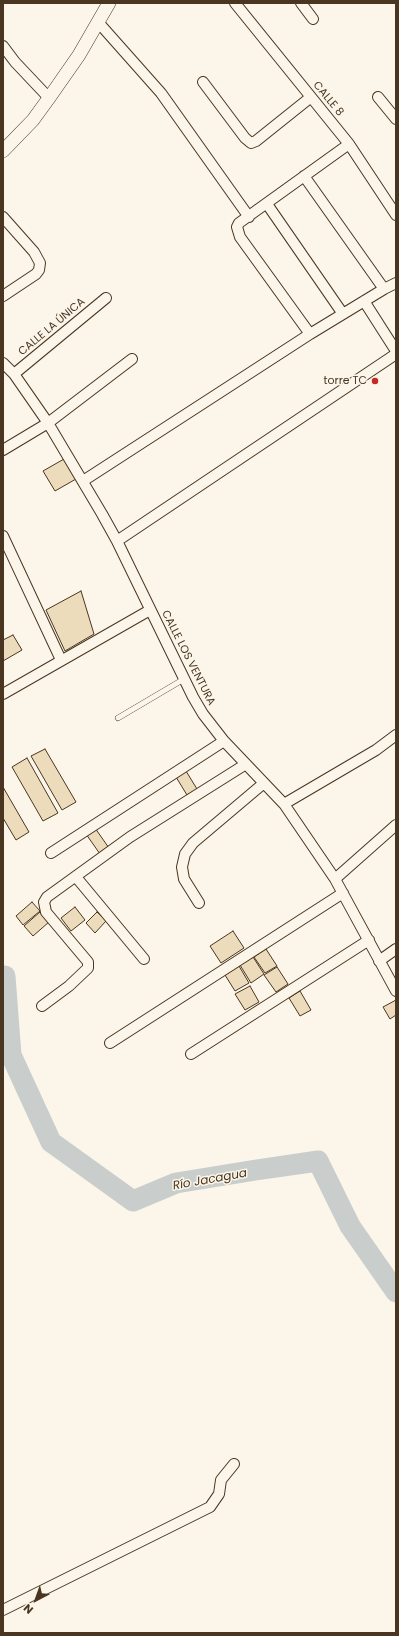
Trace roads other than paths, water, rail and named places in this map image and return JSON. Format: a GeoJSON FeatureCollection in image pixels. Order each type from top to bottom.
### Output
{"type":"FeatureCollection","features":[{"type":"Feature","properties":{"kind":"street"},"geometry":{"type":"LineString","coordinates":[[3,151],[33,120],[49,98],[79,55],[109,3]]}},
{"type":"Feature","properties":{"kind":"street","name":"CALLE 8"},"geometry":{"type":"LineString","coordinates":[[235,3],[349,144],[396,215]]}},
{"type":"Feature","properties":{"kind":"street"},"geometry":{"type":"LineString","coordinates":[[301,3],[313,19]]}},
{"type":"Feature","properties":{"kind":"street"},"geometry":{"type":"LineString","coordinates":[[98,22],[161,93],[249,217]]}},
{"type":"Feature","properties":{"kind":"street"},"geometry":{"type":"LineString","coordinates":[[3,46],[14,62],[49,98]]}},
{"type":"Feature","properties":{"kind":"street"},"geometry":{"type":"LineString","coordinates":[[203,82],[245,138],[252,143],[311,97]]}},
{"type":"Feature","properties":{"kind":"street"},"geometry":{"type":"LineString","coordinates":[[378,97],[396,118]]}},
{"type":"Feature","properties":{"kind":"street"},"geometry":{"type":"LineString","coordinates":[[310,334],[238,234],[237,227],[239,223],[349,144]]}},
{"type":"Feature","properties":{"kind":"street"},"geometry":{"type":"LineString","coordinates":[[304,176],[384,289]]}},
{"type":"Feature","properties":{"kind":"street"},"geometry":{"type":"LineString","coordinates":[[267,204],[343,314]]}},
{"type":"Feature","properties":{"kind":"street"},"geometry":{"type":"LineString","coordinates":[[3,217],[34,252],[40,263],[39,270],[36,274],[3,296]]}},
{"type":"Feature","properties":{"kind":"street"},"geometry":{"type":"LineString","coordinates":[[84,481],[310,334],[396,283]]}},
{"type":"Feature","properties":{"kind":"street","name":"CALLE LA ÚNICA"},"geometry":{"type":"LineString","coordinates":[[14,374],[106,298]]}},
{"type":"Feature","properties":{"kind":"street"},"geometry":{"type":"LineString","coordinates":[[364,301],[396,351]]}},
{"type":"Feature","properties":{"kind":"street"},"geometry":{"type":"LineString","coordinates":[[117,541],[396,354]]}},
{"type":"Feature","properties":{"kind":"street"},"geometry":{"type":"LineString","coordinates":[[3,450],[48,423],[132,359]]}},
{"type":"Feature","properties":{"kind":"street","name":"CALLE LOS VENTURA"},"geometry":{"type":"LineString","coordinates":[[3,362],[14,374],[48,423],[84,481],[117,541],[184,679],[203,714],[224,741],[284,804],[335,879],[396,991]]}},
{"type":"Feature","properties":{"kind":"street"},"geometry":{"type":"LineString","coordinates":[[3,536],[61,660]]}},
{"type":"Feature","properties":{"kind":"street"},"geometry":{"type":"LineString","coordinates":[[4,692],[150,610]]}},
{"type":"Feature","properties":{"kind":"street"},"geometry":{"type":"LineString","coordinates":[[284,804],[376,750],[396,734]]}},
{"type":"Feature","properties":{"kind":"street"},"geometry":{"type":"LineString","coordinates":[[51,853],[224,741]]}},
{"type":"Feature","properties":{"kind":"street"},"geometry":{"type":"LineString","coordinates":[[42,1006],[69,986],[88,968],[88,962],[46,912],[44,902],[47,897],[130,837],[246,764]]}},
{"type":"Feature","properties":{"kind":"street"},"geometry":{"type":"LineString","coordinates":[[198,903],[184,879],[182,867],[185,854],[193,843],[264,783]]}},
{"type":"Feature","properties":{"kind":"street"},"geometry":{"type":"LineString","coordinates":[[335,879],[396,825]]}},
{"type":"Feature","properties":{"kind":"street"},"geometry":{"type":"LineString","coordinates":[[76,877],[144,959]]}},
{"type":"Feature","properties":{"kind":"street"},"geometry":{"type":"LineString","coordinates":[[110,1043],[343,893]]}},
{"type":"Feature","properties":{"kind":"street"},"geometry":{"type":"LineString","coordinates":[[191,1054],[369,940]]}},
{"type":"Feature","properties":{"kind":"street"},"geometry":{"type":"LineString","coordinates":[[379,961],[396,949]]}},
{"type":"Feature","properties":{"kind":"street"},"geometry":{"type":"LineString","coordinates":[[3,1610],[210,1507],[218,1494],[222,1480],[234,1464]]}},
{"type":"Feature","properties":{"kind":"lane"},"geometry":{"type":"LineString","coordinates":[[118,718],[184,679]]}},
{"type":"Feature","properties":{"kind":"waterway","name":"Río Jacagua"},"geometry":{"type":"LineString","coordinates":[[3,976],[5,976],[11,1055],[51,1142],[133,1201],[176,1183],[318,1161],[350,1226],[396,1292]]}},
{"type":"Feature","properties":{"kind":"place","name":"torre TC"},"geometry":{"type":"Point","coordinates":[375,381]}}]}
